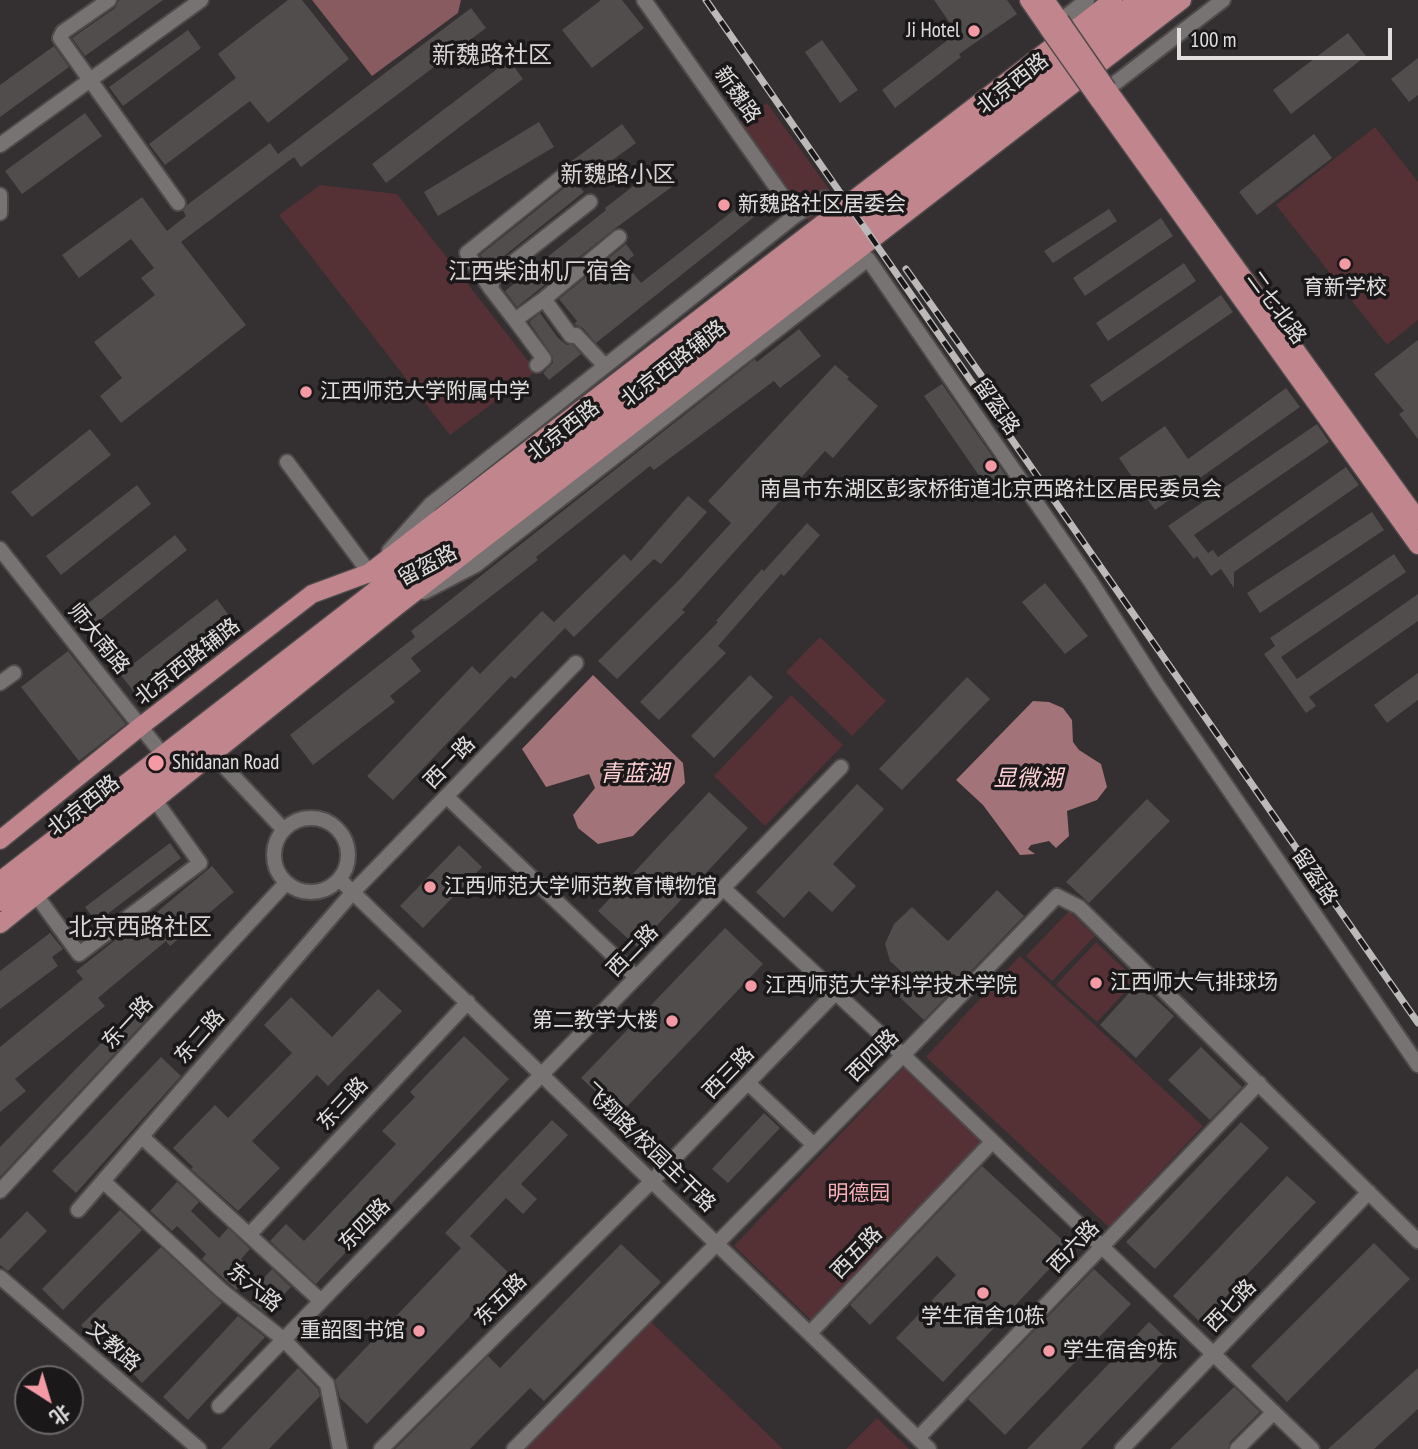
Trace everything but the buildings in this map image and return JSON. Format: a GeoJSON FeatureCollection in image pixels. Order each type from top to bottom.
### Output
{"type":"FeatureCollection","features":[{"type":"Feature","properties":{"kind":"main road"},"geometry":{"type":"LineString","coordinates":[[1029,0],[1055,25],[1102,93]]}},
{"type":"Feature","properties":{"kind":"main road"},"geometry":{"type":"LineString","coordinates":[[1045,0],[1055,25]]}},
{"type":"Feature","properties":{"kind":"main road","name":"北京西路辅路"},"geometry":{"type":"LineString","coordinates":[[0,841],[141,726],[312,594],[374,579],[1113,0]]}},
{"type":"Feature","properties":{"kind":"main road","name":"北京西路"},"geometry":{"type":"LineString","coordinates":[[0,881],[163,755],[374,579],[1138,0]]}},
{"type":"Feature","properties":{"kind":"main road","name":"北京西路"},"geometry":{"type":"LineString","coordinates":[[0,902],[208,748],[388,595],[1160,0]]}},
{"type":"Feature","properties":{"kind":"main road","name":"北京西路辅路"},"geometry":{"type":"LineString","coordinates":[[0,924],[155,800],[208,748],[397,606],[1182,0]]}},
{"type":"Feature","properties":{"kind":"main road","name":"二七北路"},"geometry":{"type":"LineString","coordinates":[[1102,93],[1418,520]]}},
{"type":"Feature","properties":{"kind":"main road","name":"二七北路"},"geometry":{"type":"LineString","coordinates":[[1102,93],[1418,545]]}},
{"type":"Feature","properties":{"kind":"street"},"geometry":{"type":"LineString","coordinates":[[109,0],[63,32],[60,38],[178,203]]}},
{"type":"Feature","properties":{"kind":"street"},"geometry":{"type":"LineString","coordinates":[[0,145],[201,0]]}},
{"type":"Feature","properties":{"kind":"street","name":"新魏路"},"geometry":{"type":"LineString","coordinates":[[644,0],[796,215]]}},
{"type":"Feature","properties":{"kind":"street"},"geometry":{"type":"LineString","coordinates":[[1055,25],[1087,0]]}},
{"type":"Feature","properties":{"kind":"street"},"geometry":{"type":"LineString","coordinates":[[1102,93],[1223,0]]}},
{"type":"Feature","properties":{"kind":"street"},"geometry":{"type":"LineString","coordinates":[[537,365],[544,359],[467,253],[568,172]]}},
{"type":"Feature","properties":{"kind":"street"},"geometry":{"type":"LineString","coordinates":[[0,195],[0,213]]}},
{"type":"Feature","properties":{"kind":"street"},"geometry":{"type":"LineString","coordinates":[[287,462],[374,579],[431,504],[796,215],[824,198]]}},
{"type":"Feature","properties":{"kind":"street"},"geometry":{"type":"LineString","coordinates":[[491,289],[492,278],[590,202]]}},
{"type":"Feature","properties":{"kind":"street"},"geometry":{"type":"LineString","coordinates":[[515,320],[620,237]]}},
{"type":"Feature","properties":{"kind":"street","name":"留盔路"},"geometry":{"type":"LineString","coordinates":[[397,606],[476,565],[868,259],[1091,582],[1158,686],[1418,1065]]}},
{"type":"Feature","properties":{"kind":"street"},"geometry":{"type":"LineString","coordinates":[[544,299],[571,336],[576,335],[605,366]]}},
{"type":"Feature","properties":{"kind":"street","name":"师大南路"},"geometry":{"type":"LineString","coordinates":[[0,549],[163,755]]}},
{"type":"Feature","properties":{"kind":"street","name":"西一路"},"geometry":{"type":"LineString","coordinates":[[353,892],[576,663]]}},
{"type":"Feature","properties":{"kind":"street"},"geometry":{"type":"LineString","coordinates":[[0,683],[14,673]]}},
{"type":"Feature","properties":{"kind":"street"},"geometry":{"type":"LineString","coordinates":[[208,748],[284,830]]}},
{"type":"Feature","properties":{"kind":"street","name":"西二路"},"geometry":{"type":"LineString","coordinates":[[542,1074],[841,767]]}},
{"type":"Feature","properties":{"kind":"street"},"geometry":{"type":"LineString","coordinates":[[447,797],[636,977]]}},
{"type":"Feature","properties":{"kind":"street"},"geometry":{"type":"LineString","coordinates":[[36,895],[79,954],[200,863],[155,800]]}},
{"type":"Feature","properties":{"kind":"street"},"geometry":{"type":"LineString","coordinates":[[306,818],[319,819],[330,824],[340,832],[346,843],[348,856],[339,879],[319,892],[296,890],[278,874],[274,863],[277,839],[294,822],[306,818]]}},
{"type":"Feature","properties":{"kind":"street","name":"飞翔路/校园主干路"},"geometry":{"type":"LineString","coordinates":[[339,879],[929,1449]]}},
{"type":"Feature","properties":{"kind":"street","name":"东一路"},"geometry":{"type":"LineString","coordinates":[[0,1191],[286,883]]}},
{"type":"Feature","properties":{"kind":"street"},"geometry":{"type":"LineString","coordinates":[[723,888],[904,1055],[1312,1449]]}},
{"type":"Feature","properties":{"kind":"street","name":"东二路"},"geometry":{"type":"LineString","coordinates":[[78,1210],[353,892]]}},
{"type":"Feature","properties":{"kind":"street","name":"西四路"},"geometry":{"type":"LineString","coordinates":[[718,1244],[1057,896],[1079,907],[1259,1083]]}},
{"type":"Feature","properties":{"kind":"street","name":"西三路"},"geometry":{"type":"LineString","coordinates":[[652,1181],[835,993]]}},
{"type":"Feature","properties":{"kind":"street","name":"东三路"},"geometry":{"type":"LineString","coordinates":[[249,1235],[468,1002]]}},
{"type":"Feature","properties":{"kind":"street","name":"东四路"},"geometry":{"type":"LineString","coordinates":[[219,1406],[542,1074]]}},
{"type":"Feature","properties":{"kind":"street"},"geometry":{"type":"LineString","coordinates":[[748,1083],[814,1145]]}},
{"type":"Feature","properties":{"kind":"street"},"geometry":{"type":"LineString","coordinates":[[1259,1083],[1418,1241]]}},
{"type":"Feature","properties":{"kind":"street","name":"西六路"},"geometry":{"type":"LineString","coordinates":[[918,1438],[1259,1083]]}},
{"type":"Feature","properties":{"kind":"street"},"geometry":{"type":"LineString","coordinates":[[142,1137],[321,1300]]}},
{"type":"Feature","properties":{"kind":"street","name":"西五路"},"geometry":{"type":"LineString","coordinates":[[810,1333],[992,1142]]}},
{"type":"Feature","properties":{"kind":"street","name":"东六路"},"geometry":{"type":"LineString","coordinates":[[103,1181],[221,1290],[283,1339],[327,1384],[340,1449]]}},
{"type":"Feature","properties":{"kind":"street","name":"东五路"},"geometry":{"type":"LineString","coordinates":[[380,1449],[652,1181]]}},
{"type":"Feature","properties":{"kind":"street","name":"西七路"},"geometry":{"type":"LineString","coordinates":[[1122,1449],[1369,1192]]}},
{"type":"Feature","properties":{"kind":"street"},"geometry":{"type":"LineString","coordinates":[[514,1449],[718,1244]]}},
{"type":"Feature","properties":{"kind":"street","name":"文教路"},"geometry":{"type":"LineString","coordinates":[[0,1277],[199,1449]]}},
{"type":"Feature","properties":{"kind":"street"},"geometry":{"type":"LineString","coordinates":[[1237,1449],[1274,1412]]}},
{"type":"Feature","properties":{"kind":"green space"},"geometry":{"type":"Polygon","coordinates":[[[767,103],[839,203],[811,224],[739,124],[767,103]]]}},
{"type":"Feature","properties":{"kind":"green space"},"geometry":{"type":"Polygon","coordinates":[[[1375,127],[1418,182],[1418,320],[1387,345],[1276,205],[1375,127]]]}},
{"type":"Feature","properties":{"kind":"green space"},"geometry":{"type":"Polygon","coordinates":[[[320,185],[397,194],[536,371],[450,435],[279,215],[320,185]]]}},
{"type":"Feature","properties":{"kind":"green space"},"geometry":{"type":"Polygon","coordinates":[[[820,637],[886,701],[852,736],[786,672],[820,637]]]}},
{"type":"Feature","properties":{"kind":"green space"},"geometry":{"type":"Polygon","coordinates":[[[791,695],[843,745],[765,826],[714,776],[791,695]]]}},
{"type":"Feature","properties":{"kind":"green space"},"geometry":{"type":"Polygon","coordinates":[[[1069,911],[1095,936],[1052,981],[1026,956],[1069,911]]]}},
{"type":"Feature","properties":{"kind":"green space","name":"江西师大气排球场"},"geometry":{"type":"Polygon","coordinates":[[[1096,942],[1136,980],[1097,1022],[1056,985],[1096,942]]]}},
{"type":"Feature","properties":{"kind":"green space"},"geometry":{"type":"Polygon","coordinates":[[[1020,956],[1203,1126],[1109,1227],[926,1057],[1020,956]]]}},
{"type":"Feature","properties":{"kind":"green space","name":"明德园"},"geometry":{"type":"Polygon","coordinates":[[[905,1066],[985,1142],[813,1322],[734,1246],[905,1066]]]}},
{"type":"Feature","properties":{"kind":"green space"},"geometry":{"type":"Polygon","coordinates":[[[648,1319],[783,1449],[518,1449],[648,1319]]]}},
{"type":"Feature","properties":{"kind":"green space"},"geometry":{"type":"Polygon","coordinates":[[[877,1418],[909,1449],[846,1449],[877,1418]]]}},
{"type":"Feature","properties":{"kind":"shaded area"},"geometry":{"type":"Polygon","coordinates":[[[312,0],[461,0],[458,13],[372,76],[312,0]]]}},
{"type":"Feature","properties":{"kind":"water","name":"青蓝湖"},"geometry":{"type":"Polygon","coordinates":[[[593,675],[683,763],[685,783],[633,836],[598,844],[578,828],[573,815],[595,788],[589,774],[546,787],[522,749],[593,675]]]}},
{"type":"Feature","properties":{"kind":"water","name":"显微湖"},"geometry":{"type":"Polygon","coordinates":[[[1033,701],[1049,702],[1063,708],[1072,720],[1073,742],[1079,750],[1101,764],[1107,787],[1097,800],[1067,811],[1069,836],[1056,848],[1049,841],[1031,845],[1028,849],[1035,854],[1020,855],[983,805],[956,780],[1033,701]]]}},
{"type":"Feature","properties":{"kind":"railway"},"geometry":{"type":"LineString","coordinates":[[706,0],[1418,1023]]}},
{"type":"Feature","properties":{"kind":"railway"},"geometry":{"type":"LineString","coordinates":[[906,269],[981,375]]}},
{"type":"Feature","properties":{"kind":"place","name":"Ji Hotel"},"geometry":{"type":"Point","coordinates":[974,31]}},
{"type":"Feature","properties":{"kind":"place","name":"新魏路社区居委会"},"geometry":{"type":"Point","coordinates":[724,205]}},
{"type":"Feature","properties":{"kind":"place","name":"育新学校"},"geometry":{"type":"Point","coordinates":[1345,264]}},
{"type":"Feature","properties":{"kind":"place","name":"江西师范大学附属中学"},"geometry":{"type":"Point","coordinates":[306,392]}},
{"type":"Feature","properties":{"kind":"place","name":"南昌市东湖区彭家桥街道北京西路社区居民委员会"},"geometry":{"type":"Point","coordinates":[991,466]}},
{"type":"Feature","properties":{"kind":"place","name":"Shidanan Road"},"geometry":{"type":"Point","coordinates":[156,763]}},
{"type":"Feature","properties":{"kind":"place","name":"江西师范大学师范教育博物馆"},"geometry":{"type":"Point","coordinates":[430,887]}},
{"type":"Feature","properties":{"kind":"place","name":"江西师大气排球场"},"geometry":{"type":"Point","coordinates":[1096,983]}},
{"type":"Feature","properties":{"kind":"place","name":"江西师范大学科学技术学院"},"geometry":{"type":"Point","coordinates":[751,986]}},
{"type":"Feature","properties":{"kind":"place","name":"第二教学大楼"},"geometry":{"type":"Point","coordinates":[672,1021]}},
{"type":"Feature","properties":{"kind":"place","name":"学生宿舍10栋"},"geometry":{"type":"Point","coordinates":[983,1293]}},
{"type":"Feature","properties":{"kind":"place","name":"重韶图书馆"},"geometry":{"type":"Point","coordinates":[419,1331]}},
{"type":"Feature","properties":{"kind":"place","name":"学生宿舍9栋"},"geometry":{"type":"Point","coordinates":[1049,1351]}},
{"type":"Feature","properties":{"kind":"district","name":"新魏路社区"},"geometry":{"type":"Point","coordinates":[492,56]}},
{"type":"Feature","properties":{"kind":"district","name":"新魏路小区"},"geometry":{"type":"Point","coordinates":[618,175]}},
{"type":"Feature","properties":{"kind":"district","name":"江西柴油机厂宿舍"},"geometry":{"type":"Point","coordinates":[540,272]}},
{"type":"Feature","properties":{"kind":"district","name":"北京西路社区"},"geometry":{"type":"Point","coordinates":[140,928]}}]}
